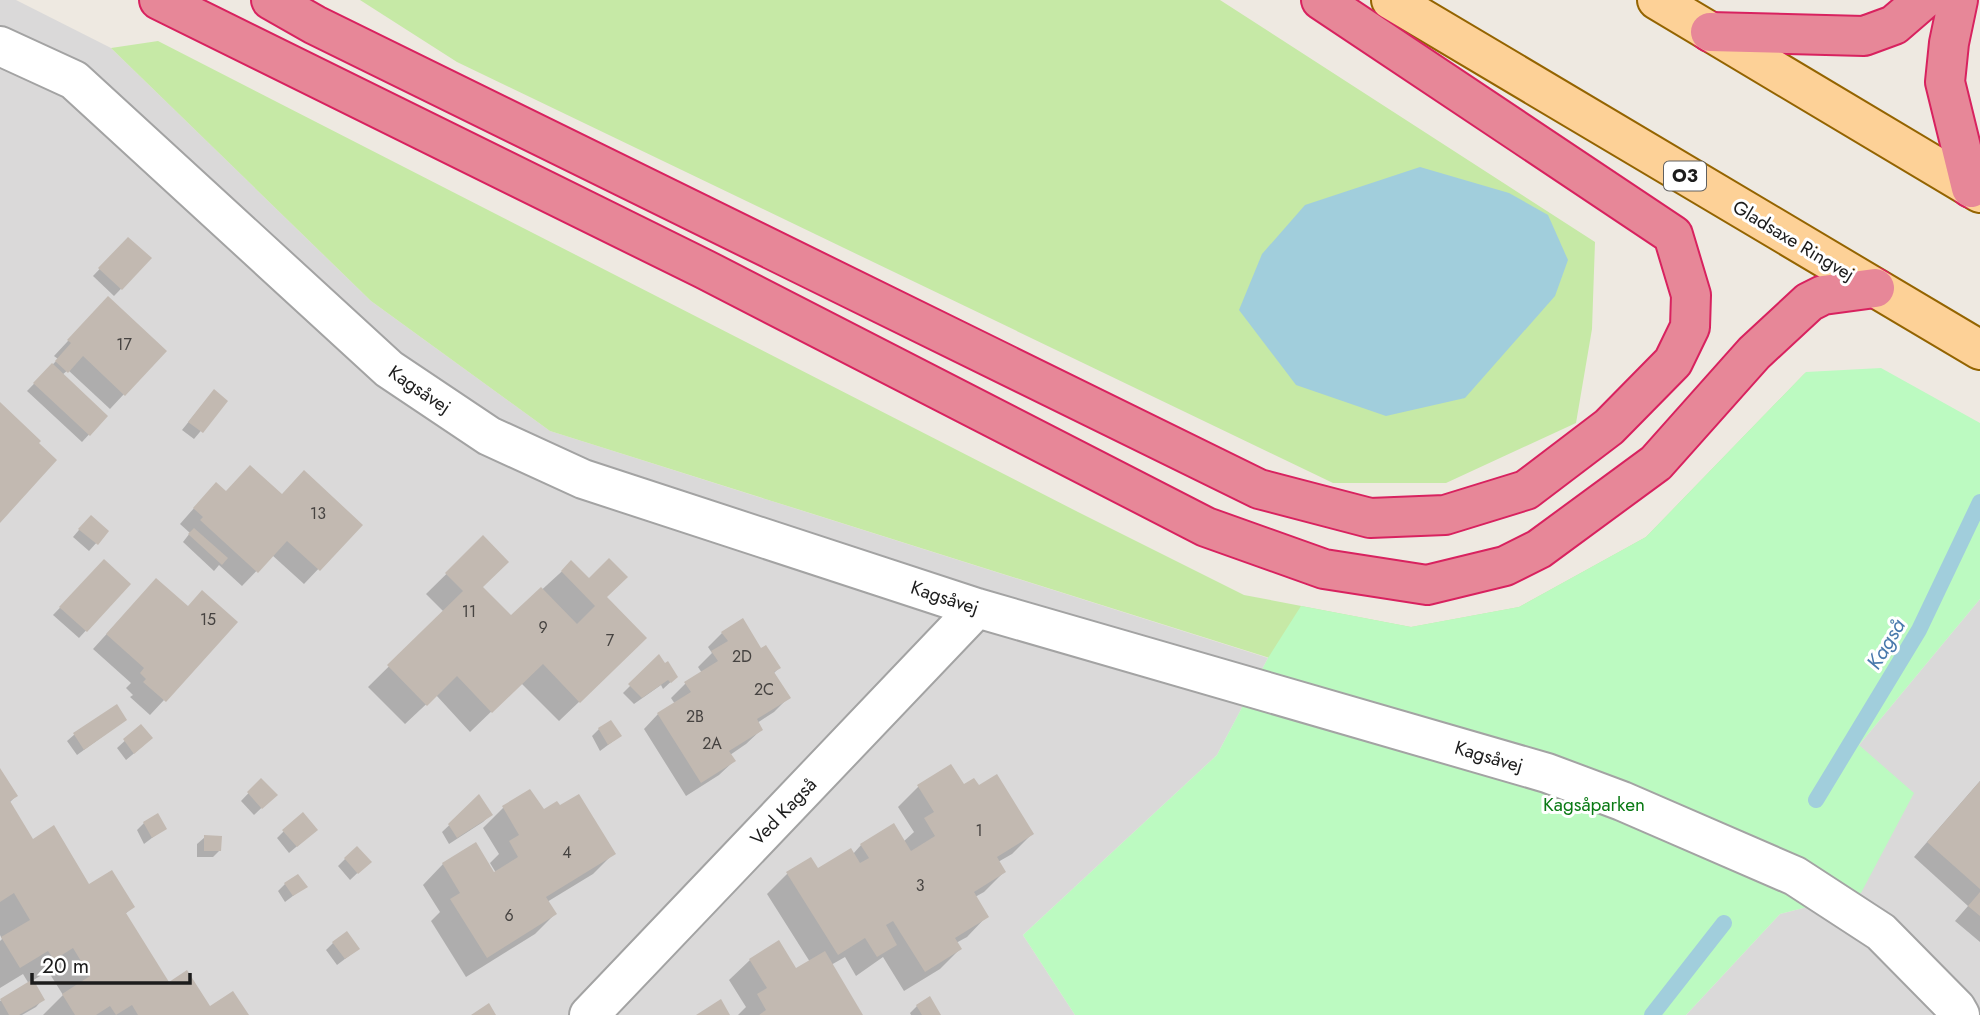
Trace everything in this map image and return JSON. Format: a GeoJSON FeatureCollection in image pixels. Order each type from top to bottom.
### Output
{"type":"FeatureCollection","features":[{"type":"Feature","properties":{"kind":"highway"},"geometry":{"type":"LineString","coordinates":[[159,0],[704,269],[1206,527],[1324,569],[1427,585],[1505,566],[1539,549],[1656,463],[1754,353],[1809,302],[1823,295],[1875,288]]}},
{"type":"Feature","properties":{"kind":"highway"},"geometry":{"type":"LineString","coordinates":[[271,0],[315,25],[1259,489],[1370,518],[1446,515],[1526,490],[1609,427],[1673,362],[1690,327],[1691,295],[1673,235],[1571,164],[1321,0]]}},
{"type":"Feature","properties":{"kind":"highway"},"geometry":{"type":"LineString","coordinates":[[1710,32],[1864,36],[1894,25],[1923,0]]}},
{"type":"Feature","properties":{"kind":"highway"},"geometry":{"type":"LineString","coordinates":[[1958,0],[1949,43],[1945,82],[1976,190]]}},
{"type":"Feature","properties":{"kind":"main road","name":"Gladsaxe Ringvej"},"geometry":{"type":"LineString","coordinates":[[1391,0],[1980,350]]}},
{"type":"Feature","properties":{"kind":"main road"},"geometry":{"type":"LineString","coordinates":[[1657,0],[1976,190]]}},
{"type":"Feature","properties":{"kind":"street","name":"Kagsåvej"},"geometry":{"type":"LineString","coordinates":[[0,46],[74,80],[389,369],[489,436],[583,479],[977,608],[1546,773],[1622,801],[1795,876],[1881,932],[1960,1015]]}},
{"type":"Feature","properties":{"kind":"street","name":"Ved Kagså"},"geometry":{"type":"LineString","coordinates":[[589,1015],[977,608]]}},
{"type":"Feature","properties":{"kind":"shaded area"},"geometry":{"type":"Polygon","coordinates":[[[0,0],[16,0],[111,48],[371,301],[550,431],[1268,658],[1217,755],[1023,935],[1075,1015],[0,1015],[0,0]]]}},
{"type":"Feature","properties":{"kind":"shaded area"},"geometry":{"type":"Polygon","coordinates":[[[1980,599],[1980,1015],[1686,1015],[1780,914],[1861,893],[1859,745],[1980,599]]]}},
{"type":"Feature","properties":{"kind":"green space"},"geometry":{"type":"Polygon","coordinates":[[[360,0],[1220,0],[1595,242],[1592,329],[1576,423],[1446,483],[1333,483],[457,62],[360,0]]]}},
{"type":"Feature","properties":{"kind":"green space"},"geometry":{"type":"Polygon","coordinates":[[[158,41],[1244,595],[1411,627],[1519,607],[1646,537],[1806,372],[1537,734],[1352,684],[550,431],[371,301],[111,48],[158,41]]]}},
{"type":"Feature","properties":{"kind":"green space","name":"Kagsåparken"},"geometry":{"type":"Polygon","coordinates":[[[1881,368],[1980,423],[1980,599],[1859,745],[1914,793],[1861,893],[1780,914],[1686,1015],[1075,1015],[1023,935],[1217,755],[1268,658],[1301,606],[1411,627],[1519,607],[1646,537],[1806,372],[1881,368]]]}},
{"type":"Feature","properties":{"kind":"water"},"geometry":{"type":"Polygon","coordinates":[[[1420,167],[1509,193],[1548,215],[1568,260],[1555,296],[1465,398],[1386,416],[1296,385],[1239,310],[1262,254],[1305,205],[1420,167]]]}},
{"type":"Feature","properties":{"kind":"building"},"geometry":{"type":"Polygon","coordinates":[[[128,237],[152,258],[122,290],[98,268],[128,237]]]}},
{"type":"Feature","properties":{"kind":"building"},"geometry":{"type":"Polygon","coordinates":[[[108,296],[167,351],[125,396],[83,356],[68,373],[55,361],[71,343],[67,340],[108,296]]]}},
{"type":"Feature","properties":{"kind":"building"},"geometry":{"type":"Polygon","coordinates":[[[52,363],[108,416],[90,436],[33,383],[52,363]]]}},
{"type":"Feature","properties":{"kind":"building"},"geometry":{"type":"Polygon","coordinates":[[[214,389],[228,401],[203,433],[188,422],[214,389]]]}},
{"type":"Feature","properties":{"kind":"building"},"geometry":{"type":"Polygon","coordinates":[[[0,402],[57,460],[0,523],[0,402]]]}},
{"type":"Feature","properties":{"kind":"building"},"geometry":{"type":"Polygon","coordinates":[[[250,465],[282,494],[304,470],[363,525],[320,571],[287,541],[258,573],[200,520],[203,517],[193,508],[216,482],[226,491],[250,465]]]}},
{"type":"Feature","properties":{"kind":"building"},"geometry":{"type":"Polygon","coordinates":[[[91,515],[109,531],[98,545],[78,529],[91,515]]]}},
{"type":"Feature","properties":{"kind":"building"},"geometry":{"type":"Polygon","coordinates":[[[194,528],[228,558],[222,565],[188,534],[194,528]]]}},
{"type":"Feature","properties":{"kind":"building"},"geometry":{"type":"Polygon","coordinates":[[[483,535],[509,562],[483,587],[511,615],[541,587],[577,624],[595,606],[561,571],[571,560],[589,578],[609,558],[628,577],[607,597],[647,638],[580,703],[543,664],[492,713],[457,676],[427,706],[387,665],[463,591],[445,573],[483,535]]]}},
{"type":"Feature","properties":{"kind":"building"},"geometry":{"type":"Polygon","coordinates":[[[104,559],[131,584],[87,632],[59,607],[104,559]]]}},
{"type":"Feature","properties":{"kind":"building"},"geometry":{"type":"Polygon","coordinates":[[[156,578],[188,606],[202,590],[238,622],[166,702],[143,682],[146,679],[140,673],[144,668],[106,634],[156,578]]]}},
{"type":"Feature","properties":{"kind":"building"},"geometry":{"type":"Polygon","coordinates":[[[743,618],[761,648],[766,645],[781,668],[774,672],[791,698],[757,719],[763,730],[729,751],[736,761],[701,783],[657,713],[691,692],[684,682],[718,661],[711,651],[728,641],[721,632],[743,618]]]}},
{"type":"Feature","properties":{"kind":"building"},"geometry":{"type":"Polygon","coordinates":[[[659,654],[665,663],[668,661],[678,677],[671,683],[668,680],[642,698],[628,684],[659,654]]]}},
{"type":"Feature","properties":{"kind":"building"},"geometry":{"type":"Polygon","coordinates":[[[117,704],[127,720],[84,750],[73,733],[117,704]]]}},
{"type":"Feature","properties":{"kind":"building"},"geometry":{"type":"Polygon","coordinates":[[[611,720],[622,736],[608,745],[598,728],[611,720]]]}},
{"type":"Feature","properties":{"kind":"building"},"geometry":{"type":"Polygon","coordinates":[[[141,724],[153,738],[134,754],[123,739],[141,724]]]}},
{"type":"Feature","properties":{"kind":"building"},"geometry":{"type":"Polygon","coordinates":[[[951,764],[964,784],[974,778],[979,785],[997,774],[1034,834],[997,857],[1006,872],[974,892],[989,917],[955,938],[962,949],[925,972],[893,921],[886,925],[897,945],[877,957],[865,938],[838,955],[786,872],[811,857],[818,868],[851,848],[860,863],[869,858],[860,844],[894,823],[911,851],[935,836],[924,818],[934,812],[917,785],[951,764]]]}},
{"type":"Feature","properties":{"kind":"building"},"geometry":{"type":"Polygon","coordinates":[[[0,768],[18,796],[10,801],[33,839],[54,825],[89,884],[112,870],[135,907],[126,913],[169,982],[187,970],[210,1006],[233,991],[249,1015],[138,1015],[132,1005],[116,1015],[110,1006],[96,1015],[75,1015],[62,994],[90,976],[73,948],[54,960],[48,951],[20,968],[1,937],[30,920],[14,893],[0,902],[0,768]]]}},
{"type":"Feature","properties":{"kind":"building"},"geometry":{"type":"Polygon","coordinates":[[[261,778],[278,795],[262,809],[247,792],[261,778]]]}},
{"type":"Feature","properties":{"kind":"building"},"geometry":{"type":"Polygon","coordinates":[[[1980,781],[1980,889],[1927,842],[1980,781]]]}},
{"type":"Feature","properties":{"kind":"building"},"geometry":{"type":"Polygon","coordinates":[[[530,789],[544,809],[557,801],[560,805],[579,794],[616,854],[546,897],[557,914],[487,958],[450,899],[460,893],[442,863],[476,842],[494,872],[518,857],[509,841],[519,835],[502,806],[530,789]]]}},
{"type":"Feature","properties":{"kind":"building"},"geometry":{"type":"Polygon","coordinates":[[[479,794],[493,815],[457,838],[448,824],[479,794]]]}},
{"type":"Feature","properties":{"kind":"building"},"geometry":{"type":"Polygon","coordinates":[[[303,812],[318,830],[297,847],[282,830],[303,812]]]}},
{"type":"Feature","properties":{"kind":"building"},"geometry":{"type":"Polygon","coordinates":[[[158,813],[167,829],[152,838],[143,822],[158,813]]]}},
{"type":"Feature","properties":{"kind":"building"},"geometry":{"type":"Polygon","coordinates":[[[204,835],[222,836],[221,851],[204,851],[204,835]]]}},
{"type":"Feature","properties":{"kind":"building"},"geometry":{"type":"Polygon","coordinates":[[[357,846],[372,862],[358,874],[344,858],[357,846]]]}},
{"type":"Feature","properties":{"kind":"building"},"geometry":{"type":"Polygon","coordinates":[[[298,874],[308,887],[293,896],[284,883],[298,874]]]}},
{"type":"Feature","properties":{"kind":"building"},"geometry":{"type":"Polygon","coordinates":[[[1980,892],[1980,916],[1968,906],[1980,892]]]}},
{"type":"Feature","properties":{"kind":"building"},"geometry":{"type":"Polygon","coordinates":[[[347,931],[360,949],[345,959],[332,942],[347,931]]]}},
{"type":"Feature","properties":{"kind":"building"},"geometry":{"type":"Polygon","coordinates":[[[779,940],[796,968],[825,951],[863,1015],[759,1015],[766,1010],[757,994],[767,988],[749,959],[779,940]]]}},
{"type":"Feature","properties":{"kind":"building"},"geometry":{"type":"Polygon","coordinates":[[[33,979],[45,1000],[19,1015],[9,1015],[0,999],[33,979]]]}},
{"type":"Feature","properties":{"kind":"building"},"geometry":{"type":"Polygon","coordinates":[[[930,996],[941,1015],[922,1015],[916,1005],[930,996]]]}},
{"type":"Feature","properties":{"kind":"building"},"geometry":{"type":"Polygon","coordinates":[[[721,999],[730,1015],[696,1015],[721,999]]]}},
{"type":"Feature","properties":{"kind":"building"},"geometry":{"type":"Polygon","coordinates":[[[489,1003],[496,1015],[471,1015],[489,1003]]]}},
{"type":"Feature","properties":{"kind":"waterway","name":"Kagså"},"geometry":{"type":"LineString","coordinates":[[1816,800],[1919,630],[1980,502]]}},
{"type":"Feature","properties":{"kind":"waterway","name":"Kagså"},"geometry":{"type":"LineString","coordinates":[[1652,1015],[1724,923]]}}]}
